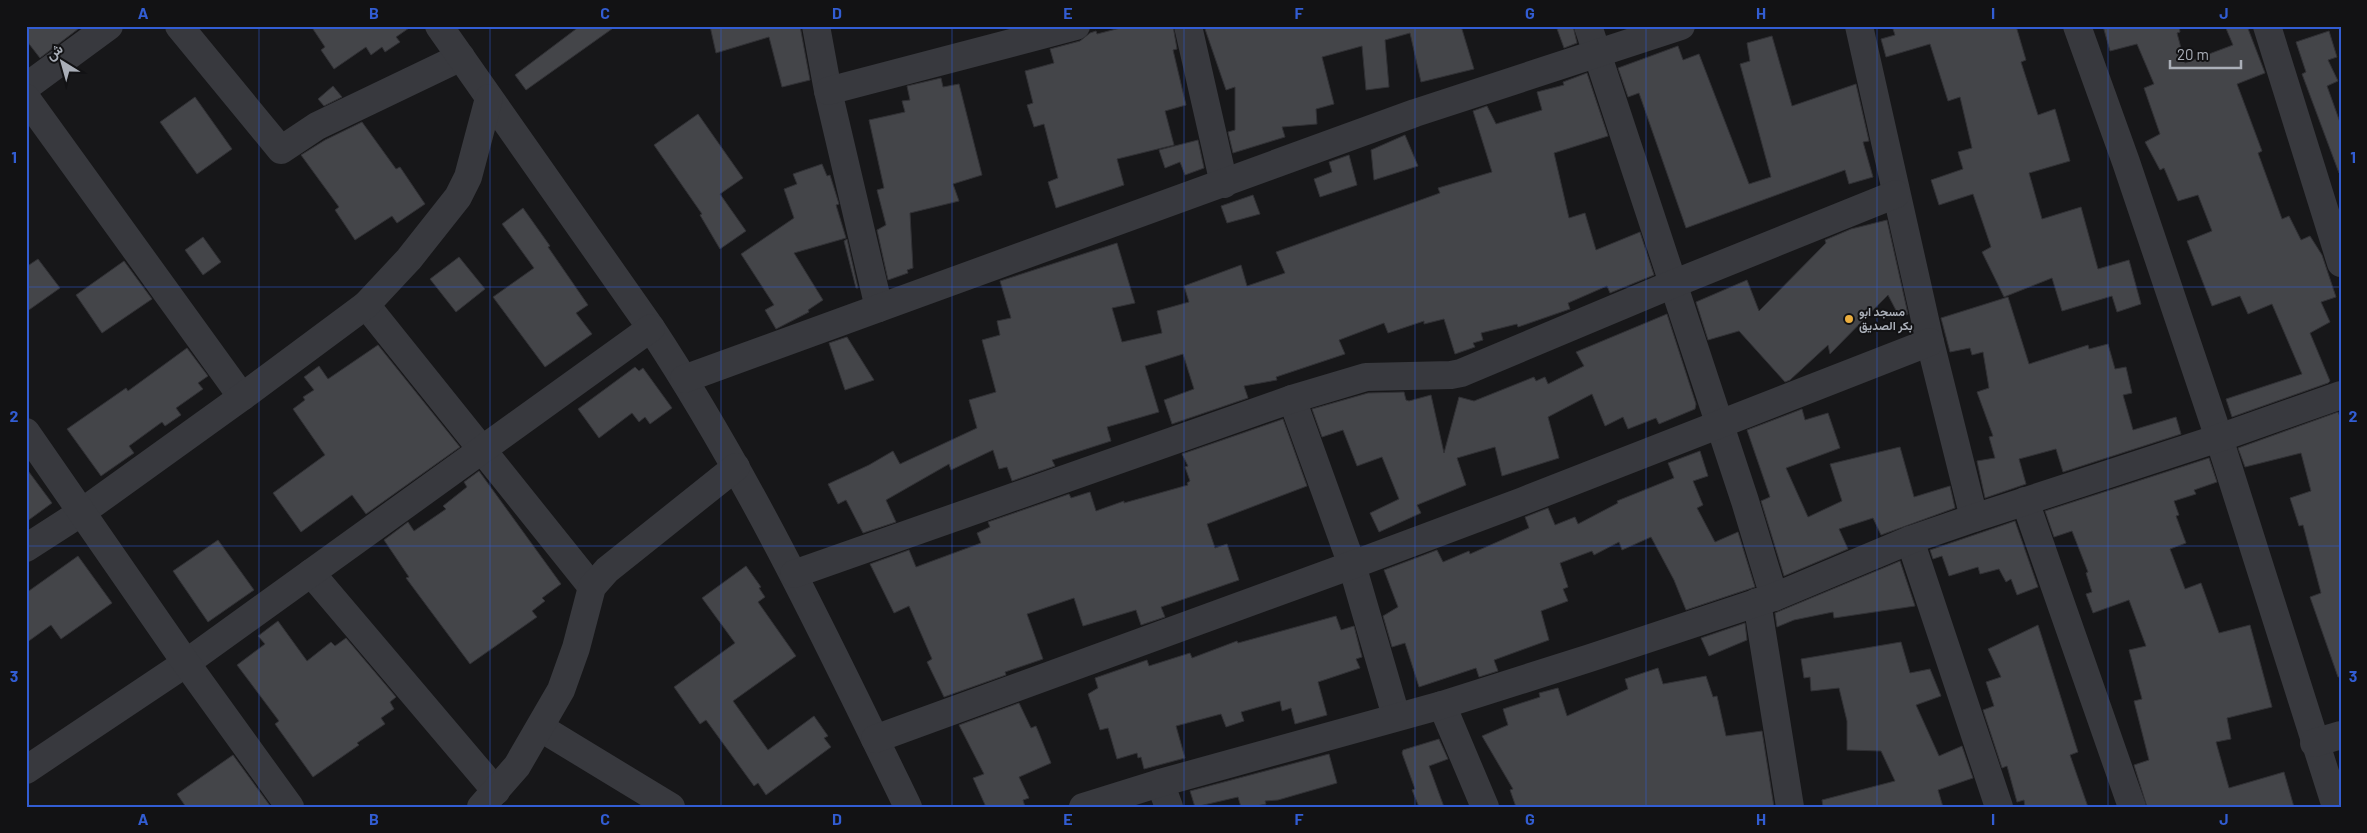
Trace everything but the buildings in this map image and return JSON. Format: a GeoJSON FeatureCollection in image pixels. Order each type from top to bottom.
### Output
{"type":"FeatureCollection","features":[{"type":"Feature","properties":{"kind":"street"},"geometry":{"type":"LineString","coordinates":[[26,87],[109,26]]}},
{"type":"Feature","properties":{"kind":"street"},"geometry":{"type":"LineString","coordinates":[[179,26],[281,150],[317,126],[461,57]]}},
{"type":"Feature","properties":{"kind":"street"},"geometry":{"type":"LineString","coordinates":[[439,26],[651,328],[684,379],[736,467],[794,574],[908,807]]}},
{"type":"Feature","properties":{"kind":"street"},"geometry":{"type":"LineString","coordinates":[[816,26],[828,91],[879,308]]}},
{"type":"Feature","properties":{"kind":"street"},"geometry":{"type":"LineString","coordinates":[[828,91],[1076,26]]}},
{"type":"Feature","properties":{"kind":"street"},"geometry":{"type":"LineString","coordinates":[[1188,26],[1224,184]]}},
{"type":"Feature","properties":{"kind":"street"},"geometry":{"type":"LineString","coordinates":[[1588,26],[1720,424],[1765,600],[1790,807]]}},
{"type":"Feature","properties":{"kind":"street"},"geometry":{"type":"LineString","coordinates":[[684,379],[1415,113],[1681,26]]}},
{"type":"Feature","properties":{"kind":"street"},"geometry":{"type":"LineString","coordinates":[[1859,26],[1930,342],[1974,518]]}},
{"type":"Feature","properties":{"kind":"street"},"geometry":{"type":"LineString","coordinates":[[2077,26],[2126,162],[2219,438],[2314,743],[2336,807]]}},
{"type":"Feature","properties":{"kind":"street"},"geometry":{"type":"LineString","coordinates":[[2267,26],[2341,263]]}},
{"type":"Feature","properties":{"kind":"street"},"geometry":{"type":"LineString","coordinates":[[26,98],[242,397]]}},
{"type":"Feature","properties":{"kind":"street"},"geometry":{"type":"LineString","coordinates":[[26,548],[82,512],[366,305],[409,259],[458,196],[468,176],[489,98]]}},
{"type":"Feature","properties":{"kind":"street"},"geometry":{"type":"LineString","coordinates":[[794,574],[1292,399],[1366,377],[1451,375],[1461,372],[1896,194]]}},
{"type":"Feature","properties":{"kind":"street"},"geometry":{"type":"LineString","coordinates":[[366,305],[592,587]]}},
{"type":"Feature","properties":{"kind":"street"},"geometry":{"type":"LineString","coordinates":[[26,770],[186,663],[651,328]]}},
{"type":"Feature","properties":{"kind":"street"},"geometry":{"type":"LineString","coordinates":[[875,739],[1352,566],[1930,342]]}},
{"type":"Feature","properties":{"kind":"street"},"geometry":{"type":"LineString","coordinates":[[1083,807],[1164,795],[1396,716],[1442,704],[1765,600],[1910,540],[2219,438],[2341,395]]}},
{"type":"Feature","properties":{"kind":"street"},"geometry":{"type":"LineString","coordinates":[[1292,399],[1352,566],[1396,716]]}},
{"type":"Feature","properties":{"kind":"street"},"geometry":{"type":"LineString","coordinates":[[26,432],[186,663],[290,807]]}},
{"type":"Feature","properties":{"kind":"street"},"geometry":{"type":"LineString","coordinates":[[311,573],[488,799],[517,766],[540,728],[564,682],[576,648],[592,587],[607,570],[736,467]]}},
{"type":"Feature","properties":{"kind":"street"},"geometry":{"type":"LineString","coordinates":[[2025,501],[2132,807]]}},
{"type":"Feature","properties":{"kind":"street"},"geometry":{"type":"LineString","coordinates":[[1910,540],[1999,807]]}},
{"type":"Feature","properties":{"kind":"street"},"geometry":{"type":"LineString","coordinates":[[1442,704],[1485,807]]}},
{"type":"Feature","properties":{"kind":"street"},"geometry":{"type":"LineString","coordinates":[[540,728],[671,807]]}},
{"type":"Feature","properties":{"kind":"street"},"geometry":{"type":"LineString","coordinates":[[2314,743],[2341,735]]}},
{"type":"Feature","properties":{"kind":"place","name":"مسجد ابو بكر الصديق"},"geometry":{"type":"Point","coordinates":[1849,319]}}]}
